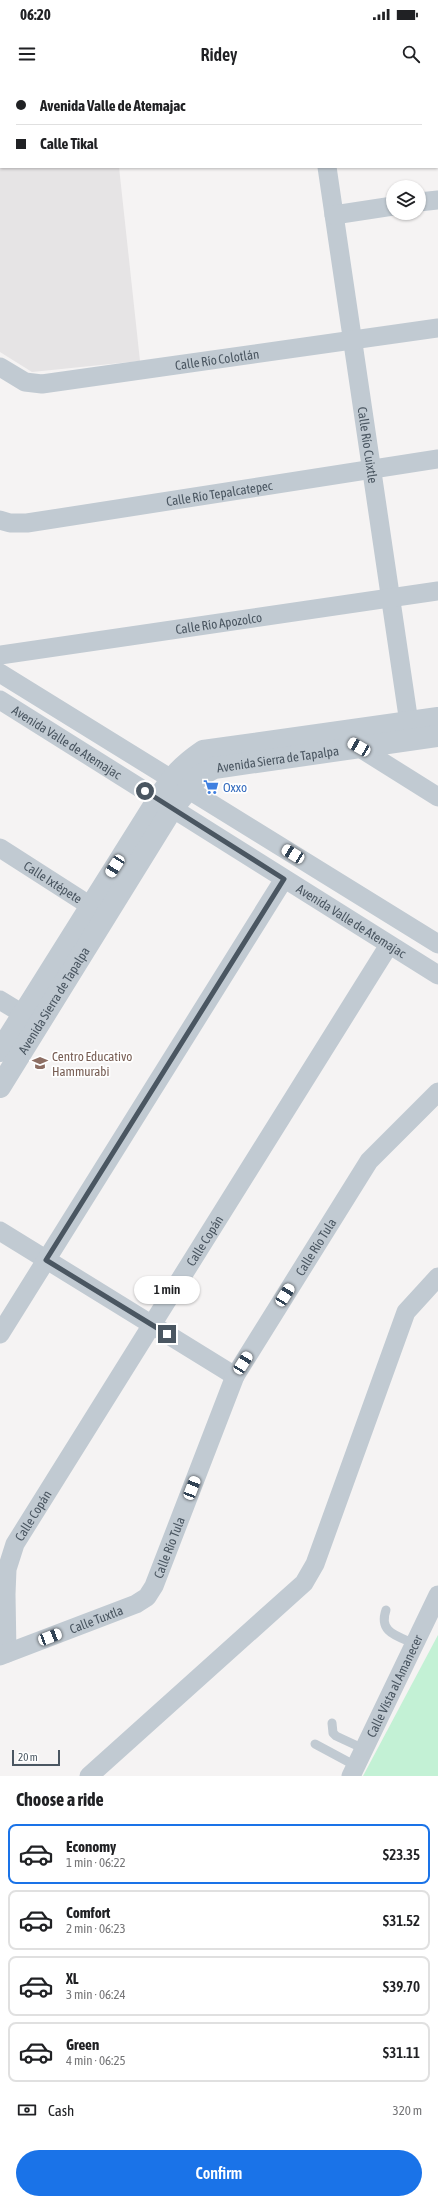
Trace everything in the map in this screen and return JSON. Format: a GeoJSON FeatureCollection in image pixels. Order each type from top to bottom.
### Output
{"type":"FeatureCollection","features":[{"type":"Feature","properties":{"kind":"street","name":"Calle Río Cuixtle"},"geometry":{"type":"LineString","coordinates":[[327,168],[409,723]]}},
{"type":"Feature","properties":{"kind":"street"},"geometry":{"type":"LineString","coordinates":[[426,201],[438,200]]}},
{"type":"Feature","properties":{"kind":"street"},"geometry":{"type":"LineString","coordinates":[[334,215],[386,207]]}},
{"type":"Feature","properties":{"kind":"street","name":"Calle Río Colotlán"},"geometry":{"type":"LineString","coordinates":[[0,367],[25,382],[42,384],[438,328]]}},
{"type":"Feature","properties":{"kind":"street","name":"Calle Río Tepalcatepec"},"geometry":{"type":"LineString","coordinates":[[0,520],[10,523],[27,523],[371,468],[438,459]]}},
{"type":"Feature","properties":{"kind":"street","name":"Calle Río Apozolco"},"geometry":{"type":"LineString","coordinates":[[0,655],[438,591]]}},
{"type":"Feature","properties":{"kind":"street","name":"Avenida Valle de Atemajac"},"geometry":{"type":"LineString","coordinates":[[0,673],[438,944]]}},
{"type":"Feature","properties":{"kind":"street","name":"Avenida Valle de Atemajac"},"geometry":{"type":"LineString","coordinates":[[0,700],[438,975]]}},
{"type":"Feature","properties":{"kind":"street","name":"Avenida Sierra de Tapalpa"},"geometry":{"type":"LineString","coordinates":[[0,1087],[31,1019],[179,784],[185,763],[203,751],[438,718]]}},
{"type":"Feature","properties":{"kind":"street"},"geometry":{"type":"LineString","coordinates":[[334,732],[438,797]]}},
{"type":"Feature","properties":{"kind":"street","name":"Avenida Sierra de Tapalpa"},"geometry":{"type":"LineString","coordinates":[[179,784],[214,768],[438,736]]}},
{"type":"Feature","properties":{"kind":"street","name":"Calle Ixtépete"},"geometry":{"type":"LineString","coordinates":[[0,848],[98,911]]}},
{"type":"Feature","properties":{"kind":"street"},"geometry":{"type":"LineString","coordinates":[[0,1334],[284,879]]}},
{"type":"Feature","properties":{"kind":"street","name":"Calle Copán"},"geometry":{"type":"LineString","coordinates":[[3,1655],[7,1575],[15,1544],[153,1326],[389,945]]}},
{"type":"Feature","properties":{"kind":"street"},"geometry":{"type":"LineString","coordinates":[[0,1000],[31,1019]]}},
{"type":"Feature","properties":{"kind":"street","name":"Avenida Sierra de Tapalpa"},"geometry":{"type":"LineString","coordinates":[[0,1051],[31,1019]]}},
{"type":"Feature","properties":{"kind":"street","name":"Calle Río Tula"},"geometry":{"type":"LineString","coordinates":[[147,1597],[154,1586],[235,1376],[369,1161],[438,1092]]}},
{"type":"Feature","properties":{"kind":"street"},"geometry":{"type":"LineString","coordinates":[[0,1231],[235,1376]]}},
{"type":"Feature","properties":{"kind":"street"},"geometry":{"type":"LineString","coordinates":[[89,1776],[304,1583],[315,1564],[406,1312],[438,1277]]}},
{"type":"Feature","properties":{"kind":"street","name":"Calle Vista al Amanecer"},"geometry":{"type":"LineString","coordinates":[[354,1771],[438,1595]]}},
{"type":"Feature","properties":{"kind":"street","name":"Calle Tuxtla"},"geometry":{"type":"LineString","coordinates":[[3,1655],[136,1604],[147,1597]]}},
{"type":"Feature","properties":{"kind":"lane"},"geometry":{"type":"LineString","coordinates":[[386,1610],[384,1623],[387,1630],[415,1644]]}},
{"type":"Feature","properties":{"kind":"lane"},"geometry":{"type":"LineString","coordinates":[[332,1723],[333,1733],[336,1736],[364,1749]]}},
{"type":"Feature","properties":{"kind":"lane"},"geometry":{"type":"LineString","coordinates":[[315,1744],[354,1771]]}},
{"type":"Feature","properties":{"kind":"shaded area"},"geometry":{"type":"Polygon","coordinates":[[[0,168],[119,168],[140,361],[32,372],[0,352],[0,168]]]}},
{"type":"Feature","properties":{"kind":"green space"},"geometry":{"type":"Polygon","coordinates":[[[438,1635],[438,1776],[363,1776],[438,1635]]]}},
{"type":"Feature","properties":{"kind":"place","name":"Oxxo"},"geometry":{"type":"Point","coordinates":[211,787]}},
{"type":"Feature","properties":{"kind":"place","name":"Centro Educativo Hammurabi"},"geometry":{"type":"Point","coordinates":[40,1063]}},
{"type":"Feature","properties":{"kind":"route"},"geometry":{"type":"LineString","coordinates":[[145,791],[284,879],[46,1260],[167,1334]]}}]}
